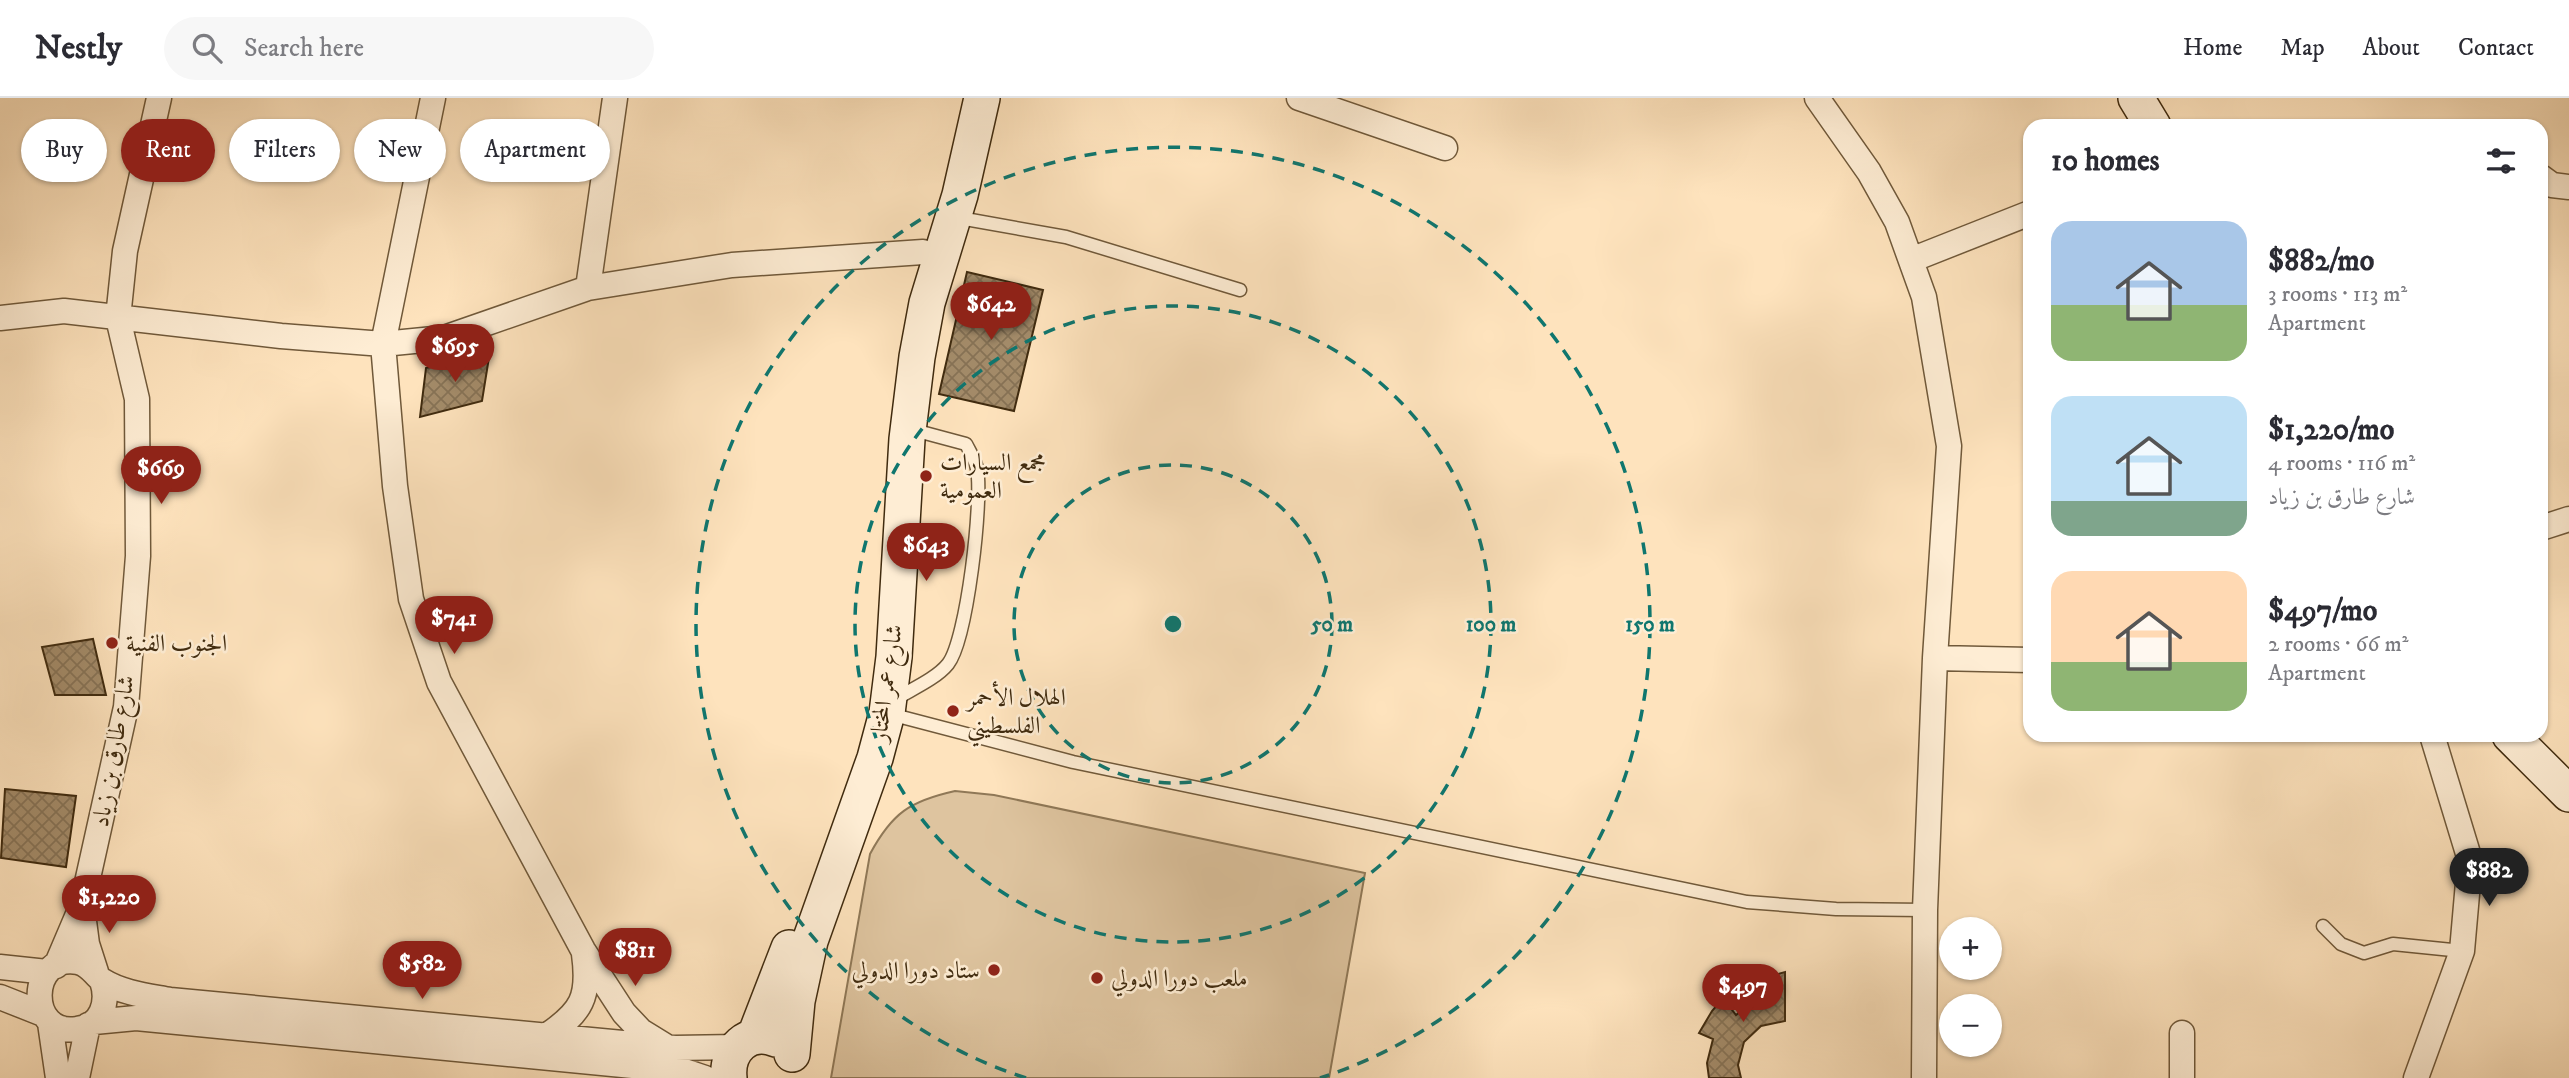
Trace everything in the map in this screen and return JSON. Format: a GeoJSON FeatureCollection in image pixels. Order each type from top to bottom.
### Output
{"type":"FeatureCollection","features":[{"type":"Feature","properties":{"kind":"main road","name":"شارع عمر المختار"},"geometry":{"type":"LineString","coordinates":[[794,1066],[797,1001],[810,942],[874,758],[887,708],[908,428],[917,357],[927,303],[954,216],[982,98]]}},
{"type":"Feature","properties":{"kind":"main road","name":"شارع عمر المختار"},"geometry":{"type":"LineString","coordinates":[[740,1054],[778,982],[860,725],[869,678],[898,338],[951,151],[982,98]]}},
{"type":"Feature","properties":{"kind":"main road"},"geometry":{"type":"LineString","coordinates":[[2136,98],[2149,119]]}},
{"type":"Feature","properties":{"kind":"main road"},"geometry":{"type":"LineString","coordinates":[[2517,742],[2569,793]]}},
{"type":"Feature","properties":{"kind":"main road"},"geometry":{"type":"LineString","coordinates":[[740,1054],[775,1038],[794,1066]]}},
{"type":"Feature","properties":{"kind":"street","name":"شارع طارق بن زياد"},"geometry":{"type":"LineString","coordinates":[[82,905],[126,707],[138,556],[137,400],[118,318],[127,240],[159,98]]}},
{"type":"Feature","properties":{"kind":"street"},"geometry":{"type":"LineString","coordinates":[[433,98],[383,344],[395,486],[411,599],[439,682],[583,950],[624,1013],[641,1031],[667,1047]]}},
{"type":"Feature","properties":{"kind":"street"},"geometry":{"type":"LineString","coordinates":[[588,288],[615,98]]}},
{"type":"Feature","properties":{"kind":"street"},"geometry":{"type":"LineString","coordinates":[[1299,98],[1445,148]]}},
{"type":"Feature","properties":{"kind":"street"},"geometry":{"type":"LineString","coordinates":[[1817,98],[1869,172],[1897,222],[1924,297],[1949,446],[1935,657],[1925,910],[1924,1078]]}},
{"type":"Feature","properties":{"kind":"street"},"geometry":{"type":"LineString","coordinates":[[2548,182],[2569,187]]}},
{"type":"Feature","properties":{"kind":"street"},"geometry":{"type":"LineString","coordinates":[[1911,260],[2023,216]]}},
{"type":"Feature","properties":{"kind":"street"},"geometry":{"type":"LineString","coordinates":[[0,318],[64,311],[383,344],[444,338],[588,288],[732,265],[923,252]]}},
{"type":"Feature","properties":{"kind":"street"},"geometry":{"type":"LineString","coordinates":[[2548,526],[2569,519]]}},
{"type":"Feature","properties":{"kind":"street"},"geometry":{"type":"LineString","coordinates":[[1935,657],[2023,660]]}},
{"type":"Feature","properties":{"kind":"street"},"geometry":{"type":"LineString","coordinates":[[2416,1078],[2462,951],[2470,860],[2434,742]]}},
{"type":"Feature","properties":{"kind":"street"},"geometry":{"type":"LineString","coordinates":[[58,1078],[38,991],[82,905]]}},
{"type":"Feature","properties":{"kind":"street"},"geometry":{"type":"LineString","coordinates":[[78,1078],[91,1024],[106,1002],[87,944],[82,905]]}},
{"type":"Feature","properties":{"kind":"street"},"geometry":{"type":"LineString","coordinates":[[546,1035],[566,1022],[585,996],[587,979],[583,950]]}},
{"type":"Feature","properties":{"kind":"street"},"geometry":{"type":"LineString","coordinates":[[0,967],[51,969],[77,962],[99,976],[136,993],[170,1000],[740,1054]]}},
{"type":"Feature","properties":{"kind":"street"},"geometry":{"type":"LineString","coordinates":[[0,998],[73,1030],[91,1024],[136,1018],[684,1071],[705,1078]]}},
{"type":"Feature","properties":{"kind":"street"},"geometry":{"type":"LineString","coordinates":[[2182,1034],[2182,1078]]}},
{"type":"Feature","properties":{"kind":"lane"},"geometry":{"type":"LineString","coordinates":[[954,216],[1066,237],[1240,290]]}},
{"type":"Feature","properties":{"kind":"lane"},"geometry":{"type":"LineString","coordinates":[[887,708],[947,665],[956,649],[966,605],[977,523],[977,468],[966,444],[908,428]]}},
{"type":"Feature","properties":{"kind":"lane"},"geometry":{"type":"LineString","coordinates":[[887,708],[1073,762],[1747,902],[1836,909],[1925,910]]}},
{"type":"Feature","properties":{"kind":"lane"},"geometry":{"type":"LineString","coordinates":[[2323,926],[2341,944],[2364,953],[2393,944],[2462,951]]}},
{"type":"Feature","properties":{"kind":"shaded area","name":"ملعب دورا الدولي"},"geometry":{"type":"Polygon","coordinates":[[[955,791],[994,795],[1365,873],[1329,1078],[831,1078],[870,854],[886,828],[904,811],[926,799],[955,791]]]}},
{"type":"Feature","properties":{"kind":"building"},"geometry":{"type":"Polygon","coordinates":[[[967,272],[1043,290],[1014,411],[939,394],[967,272]]]}},
{"type":"Feature","properties":{"kind":"building"},"geometry":{"type":"Polygon","coordinates":[[[490,351],[482,401],[420,417],[426,368],[490,351]]]}},
{"type":"Feature","properties":{"kind":"building"},"geometry":{"type":"Polygon","coordinates":[[[93,639],[106,695],[55,695],[42,647],[93,639]]]}},
{"type":"Feature","properties":{"kind":"building"},"geometry":{"type":"Polygon","coordinates":[[[5,789],[76,796],[66,867],[1,858],[5,789]]]}},
{"type":"Feature","properties":{"kind":"building"},"geometry":{"type":"Polygon","coordinates":[[[1785,972],[1785,1021],[1761,1026],[1744,1042],[1738,1065],[1741,1078],[1709,1078],[1707,1063],[1713,1039],[1699,1033],[1712,1011],[1723,998],[1736,1015],[1753,1001],[1741,985],[1785,972]]]}},
{"type":"Feature","properties":{"kind":"place","name":"مجمع السيارات العمومية"},"geometry":{"type":"Point","coordinates":[926,476]}},
{"type":"Feature","properties":{"kind":"place","name":"الجنوب الفنية"},"geometry":{"type":"Point","coordinates":[112,643]}},
{"type":"Feature","properties":{"kind":"place","name":"الهلال الأحمر الفلسطيني"},"geometry":{"type":"Point","coordinates":[953,711]}},
{"type":"Feature","properties":{"kind":"place","name":"ستاد دورا الدولي"},"geometry":{"type":"Point","coordinates":[994,970]}},
{"type":"Feature","properties":{"kind":"place","name":"ملعب دورا الدولي"},"geometry":{"type":"Point","coordinates":[1097,978]}}]}
